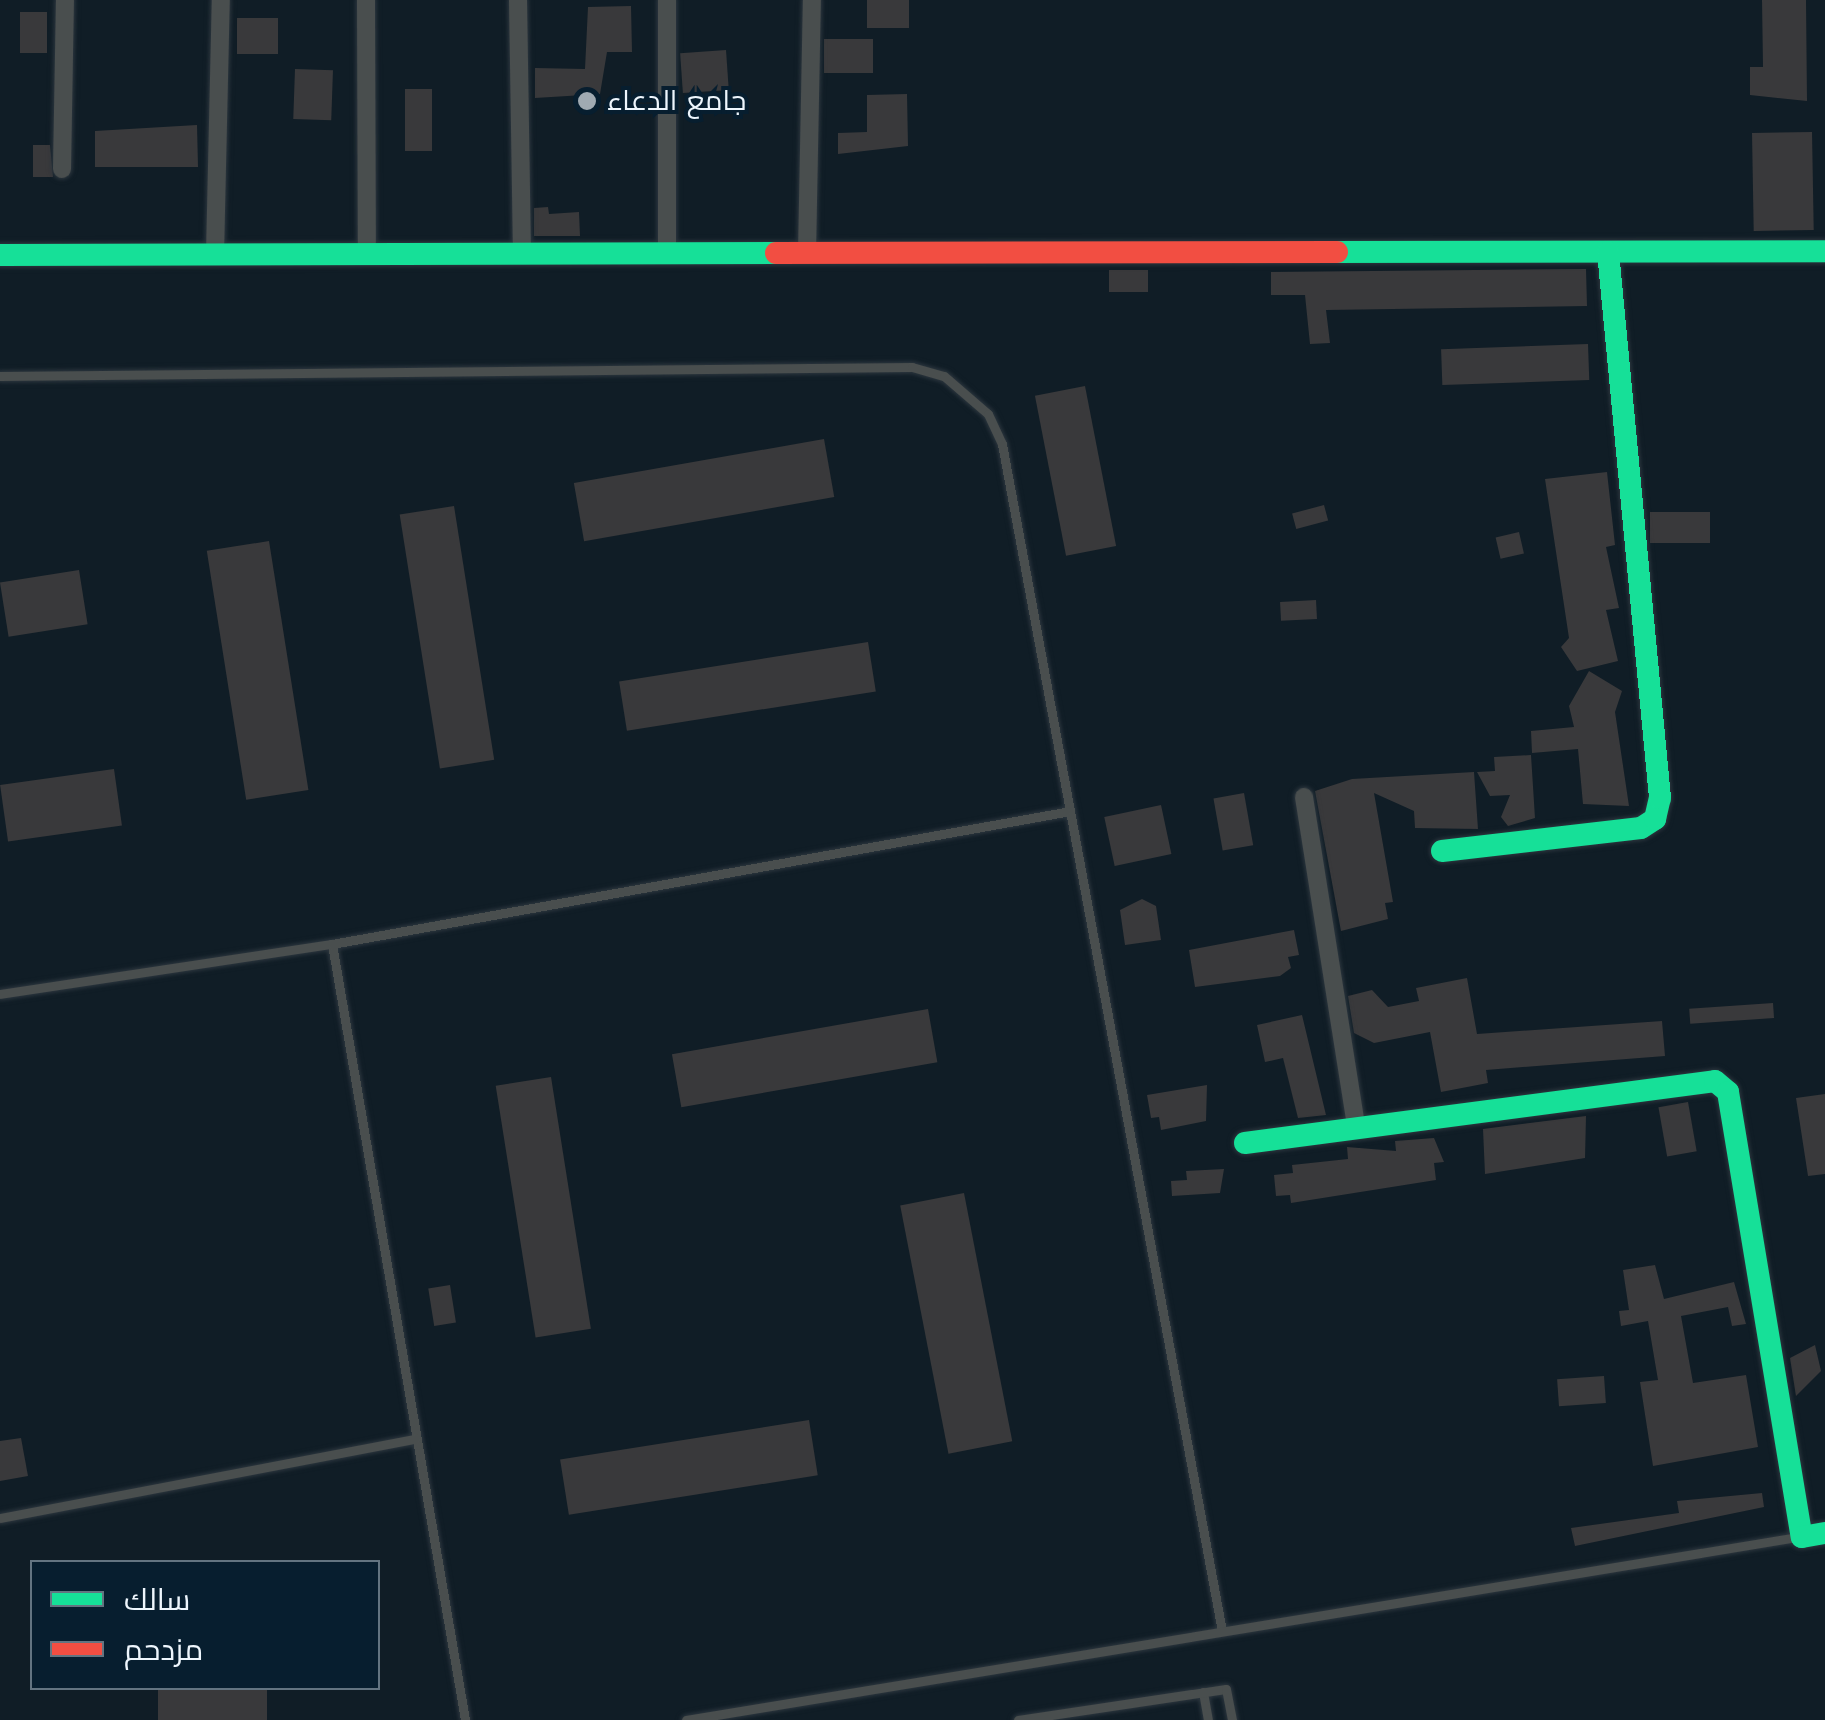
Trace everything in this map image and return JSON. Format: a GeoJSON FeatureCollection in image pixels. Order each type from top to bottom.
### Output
{"type":"FeatureCollection","features":[{"type":"Feature","properties":{"kind":"street"},"geometry":{"type":"LineString","coordinates":[[62,169],[64,0]]}},
{"type":"Feature","properties":{"kind":"street"},"geometry":{"type":"LineString","coordinates":[[215,256],[221,0]]}},
{"type":"Feature","properties":{"kind":"street"},"geometry":{"type":"LineString","coordinates":[[366,0],[367,255]]}},
{"type":"Feature","properties":{"kind":"street"},"geometry":{"type":"LineString","coordinates":[[518,0],[522,255]]}},
{"type":"Feature","properties":{"kind":"street"},"geometry":{"type":"LineString","coordinates":[[667,0],[667,254]]}},
{"type":"Feature","properties":{"kind":"street"},"geometry":{"type":"LineString","coordinates":[[807,254],[812,0]]}},
{"type":"Feature","properties":{"kind":"street"},"geometry":{"type":"LineString","coordinates":[[0,255],[1825,251]]}},
{"type":"Feature","properties":{"kind":"street"},"geometry":{"type":"LineString","coordinates":[[1442,851],[1640,828],[1655,819],[1660,798],[1608,252]]}},
{"type":"Feature","properties":{"kind":"street"},"geometry":{"type":"LineString","coordinates":[[1304,797],[1356,1127]]}},
{"type":"Feature","properties":{"kind":"street"},"geometry":{"type":"LineString","coordinates":[[1245,1143],[1692,1079],[1728,1092],[1813,1535]]}},
{"type":"Feature","properties":{"kind":"lane"},"geometry":{"type":"LineString","coordinates":[[0,376],[682,365],[912,367],[944,376],[988,414],[1002,444],[1066,812],[1222,1630]]}},
{"type":"Feature","properties":{"kind":"lane"},"geometry":{"type":"LineString","coordinates":[[0,994],[332,944],[1066,812]]}},
{"type":"Feature","properties":{"kind":"lane"},"geometry":{"type":"LineString","coordinates":[[332,944],[465,1720]]}},
{"type":"Feature","properties":{"kind":"lane"},"geometry":{"type":"LineString","coordinates":[[0,1518],[416,1439]]}},
{"type":"Feature","properties":{"kind":"lane"},"geometry":{"type":"LineString","coordinates":[[686,1720],[1813,1535]]}},
{"type":"Feature","properties":{"kind":"lane"},"geometry":{"type":"LineString","coordinates":[[1018,1720],[1226,1689],[1232,1720]]}},
{"type":"Feature","properties":{"kind":"lane"},"geometry":{"type":"LineString","coordinates":[[1202,1692],[1208,1720]]}},
{"type":"Feature","properties":{"kind":"building"},"geometry":{"type":"Polygon","coordinates":[[[867,0],[909,0],[909,28],[867,28],[867,0]]]}},
{"type":"Feature","properties":{"kind":"building"},"geometry":{"type":"Polygon","coordinates":[[[1762,0],[1806,0],[1807,101],[1750,95],[1750,67],[1763,67],[1762,0]]]}},
{"type":"Feature","properties":{"kind":"building"},"geometry":{"type":"Polygon","coordinates":[[[631,6],[632,52],[607,52],[600,94],[535,98],[535,68],[585,69],[588,7],[631,6]]]}},
{"type":"Feature","properties":{"kind":"building"},"geometry":{"type":"Polygon","coordinates":[[[20,12],[47,12],[47,53],[20,53],[20,12]]]}},
{"type":"Feature","properties":{"kind":"building"},"geometry":{"type":"Polygon","coordinates":[[[237,18],[278,18],[278,54],[237,54],[237,18]]]}},
{"type":"Feature","properties":{"kind":"building"},"geometry":{"type":"Polygon","coordinates":[[[824,39],[873,39],[873,73],[824,73],[824,39]]]}},
{"type":"Feature","properties":{"kind":"building"},"geometry":{"type":"Polygon","coordinates":[[[726,50],[729,90],[683,93],[680,53],[726,50]]]}},
{"type":"Feature","properties":{"kind":"building"},"geometry":{"type":"Polygon","coordinates":[[[295,69],[333,70],[331,120],[293,119],[295,69]]]}},
{"type":"Feature","properties":{"kind":"building"},"geometry":{"type":"Polygon","coordinates":[[[405,89],[432,89],[432,151],[405,151],[405,89]]]}},
{"type":"Feature","properties":{"kind":"building"},"geometry":{"type":"Polygon","coordinates":[[[907,94],[908,146],[838,154],[838,133],[867,132],[867,95],[907,94]]]}},
{"type":"Feature","properties":{"kind":"building"},"geometry":{"type":"Polygon","coordinates":[[[197,125],[198,167],[95,167],[95,131],[197,125]]]}},
{"type":"Feature","properties":{"kind":"building"},"geometry":{"type":"Polygon","coordinates":[[[1812,132],[1814,230],[1754,231],[1752,133],[1812,132]]]}},
{"type":"Feature","properties":{"kind":"building"},"geometry":{"type":"Polygon","coordinates":[[[33,145],[50,145],[53,177],[33,177],[33,145]]]}},
{"type":"Feature","properties":{"kind":"building"},"geometry":{"type":"Polygon","coordinates":[[[548,207],[549,214],[579,212],[580,236],[534,236],[534,208],[548,207]]]}},
{"type":"Feature","properties":{"kind":"building"},"geometry":{"type":"Polygon","coordinates":[[[1586,269],[1587,306],[1326,310],[1330,343],[1310,344],[1305,295],[1271,295],[1271,272],[1586,269]]]}},
{"type":"Feature","properties":{"kind":"building"},"geometry":{"type":"Polygon","coordinates":[[[1109,270],[1148,270],[1148,292],[1109,292],[1109,270]]]}},
{"type":"Feature","properties":{"kind":"building"},"geometry":{"type":"Polygon","coordinates":[[[1588,344],[1589,380],[1442,385],[1441,349],[1588,344]]]}},
{"type":"Feature","properties":{"kind":"building"},"geometry":{"type":"Polygon","coordinates":[[[1085,386],[1116,546],[1066,556],[1035,396],[1085,386]]]}},
{"type":"Feature","properties":{"kind":"building"},"geometry":{"type":"Polygon","coordinates":[[[824,439],[834,497],[584,541],[574,483],[824,439]]]}},
{"type":"Feature","properties":{"kind":"building"},"geometry":{"type":"Polygon","coordinates":[[[1607,472],[1615,545],[1606,547],[1619,608],[1606,610],[1618,661],[1577,671],[1561,647],[1569,638],[1545,479],[1607,472]]]}},
{"type":"Feature","properties":{"kind":"building"},"geometry":{"type":"Polygon","coordinates":[[[1324,505],[1328,520],[1296,529],[1292,514],[1324,505]]]}},
{"type":"Feature","properties":{"kind":"building"},"geometry":{"type":"Polygon","coordinates":[[[454,506],[494,760],[440,768],[400,515],[454,506]]]}},
{"type":"Feature","properties":{"kind":"building"},"geometry":{"type":"Polygon","coordinates":[[[1650,512],[1710,512],[1710,543],[1650,543],[1650,512]]]}},
{"type":"Feature","properties":{"kind":"building"},"geometry":{"type":"Polygon","coordinates":[[[1519,532],[1524,553],[1501,559],[1496,537],[1519,532]]]}},
{"type":"Feature","properties":{"kind":"building"},"geometry":{"type":"Polygon","coordinates":[[[269,541],[308,790],[246,800],[207,551],[269,541]]]}},
{"type":"Feature","properties":{"kind":"building"},"geometry":{"type":"Polygon","coordinates":[[[79,570],[88,624],[9,637],[0,583],[79,570]]]}},
{"type":"Feature","properties":{"kind":"building"},"geometry":{"type":"Polygon","coordinates":[[[1316,600],[1317,619],[1281,621],[1280,602],[1316,600]]]}},
{"type":"Feature","properties":{"kind":"building"},"geometry":{"type":"Polygon","coordinates":[[[868,642],[876,691],[627,731],[619,681],[868,642]]]}},
{"type":"Feature","properties":{"kind":"building"},"geometry":{"type":"Polygon","coordinates":[[[1589,671],[1622,691],[1615,712],[1629,806],[1583,804],[1578,749],[1532,753],[1531,731],[1574,727],[1569,706],[1589,671]]]}},
{"type":"Feature","properties":{"kind":"building"},"geometry":{"type":"Polygon","coordinates":[[[1531,755],[1535,818],[1508,826],[1501,817],[1510,795],[1490,796],[1477,772],[1495,771],[1494,757],[1531,755]]]}},
{"type":"Feature","properties":{"kind":"building"},"geometry":{"type":"Polygon","coordinates":[[[114,769],[122,825],[8,841],[0,785],[114,769]]]}},
{"type":"Feature","properties":{"kind":"building"},"geometry":{"type":"Polygon","coordinates":[[[1474,772],[1478,829],[1415,828],[1414,811],[1374,793],[1393,902],[1385,903],[1388,919],[1341,931],[1315,791],[1352,779],[1474,772]]]}},
{"type":"Feature","properties":{"kind":"building"},"geometry":{"type":"Polygon","coordinates":[[[1244,793],[1253,845],[1223,851],[1213,798],[1244,793]]]}},
{"type":"Feature","properties":{"kind":"building"},"geometry":{"type":"Polygon","coordinates":[[[1161,805],[1171,854],[1115,866],[1104,817],[1161,805]]]}},
{"type":"Feature","properties":{"kind":"building"},"geometry":{"type":"Polygon","coordinates":[[[1142,899],[1156,906],[1161,940],[1125,945],[1120,910],[1142,899]]]}},
{"type":"Feature","properties":{"kind":"building"},"geometry":{"type":"Polygon","coordinates":[[[1294,930],[1299,955],[1288,957],[1291,968],[1280,976],[1195,987],[1189,950],[1294,930]]]}},
{"type":"Feature","properties":{"kind":"building"},"geometry":{"type":"Polygon","coordinates":[[[1467,978],[1477,1034],[1662,1021],[1665,1056],[1486,1070],[1488,1083],[1441,1092],[1430,1032],[1374,1043],[1354,1033],[1348,996],[1372,990],[1388,1007],[1419,1001],[1416,988],[1467,978]]]}},
{"type":"Feature","properties":{"kind":"building"},"geometry":{"type":"Polygon","coordinates":[[[1773,1003],[1774,1018],[1690,1024],[1689,1009],[1773,1003]]]}},
{"type":"Feature","properties":{"kind":"building"},"geometry":{"type":"Polygon","coordinates":[[[928,1009],[937,1062],[681,1107],[672,1054],[928,1009]]]}},
{"type":"Feature","properties":{"kind":"building"},"geometry":{"type":"Polygon","coordinates":[[[1302,1015],[1326,1115],[1298,1118],[1283,1058],[1265,1062],[1257,1025],[1302,1015]]]}},
{"type":"Feature","properties":{"kind":"building"},"geometry":{"type":"Polygon","coordinates":[[[551,1077],[591,1329],[536,1338],[496,1086],[551,1077]]]}},
{"type":"Feature","properties":{"kind":"building"},"geometry":{"type":"Polygon","coordinates":[[[1207,1085],[1206,1121],[1161,1130],[1159,1117],[1151,1118],[1147,1095],[1207,1085]]]}},
{"type":"Feature","properties":{"kind":"building"},"geometry":{"type":"Polygon","coordinates":[[[1825,1094],[1825,1174],[1808,1176],[1796,1098],[1825,1094]]]}},
{"type":"Feature","properties":{"kind":"building"},"geometry":{"type":"Polygon","coordinates":[[[1688,1102],[1697,1151],[1667,1156],[1658,1107],[1688,1102]]]}},
{"type":"Feature","properties":{"kind":"building"},"geometry":{"type":"Polygon","coordinates":[[[1586,1116],[1585,1158],[1485,1174],[1483,1129],[1586,1116]]]}},
{"type":"Feature","properties":{"kind":"building"},"geometry":{"type":"Polygon","coordinates":[[[1434,1138],[1444,1162],[1434,1163],[1436,1180],[1291,1203],[1290,1195],[1276,1196],[1274,1175],[1293,1173],[1292,1165],[1348,1159],[1347,1147],[1396,1151],[1395,1141],[1434,1138]]]}},
{"type":"Feature","properties":{"kind":"building"},"geometry":{"type":"Polygon","coordinates":[[[1224,1169],[1220,1193],[1172,1196],[1171,1181],[1187,1180],[1186,1171],[1224,1169]]]}},
{"type":"Feature","properties":{"kind":"building"},"geometry":{"type":"Polygon","coordinates":[[[964,1193],[1012,1441],[948,1454],[900,1205],[964,1193]]]}},
{"type":"Feature","properties":{"kind":"building"},"geometry":{"type":"Polygon","coordinates":[[[1655,1265],[1664,1299],[1734,1282],[1746,1324],[1732,1326],[1728,1307],[1681,1316],[1693,1383],[1746,1375],[1758,1447],[1653,1466],[1640,1382],[1658,1380],[1648,1321],[1621,1326],[1619,1311],[1629,1310],[1623,1270],[1655,1265]]]}},
{"type":"Feature","properties":{"kind":"building"},"geometry":{"type":"Polygon","coordinates":[[[450,1285],[456,1323],[434,1326],[428,1288],[450,1285]]]}},
{"type":"Feature","properties":{"kind":"building"},"geometry":{"type":"Polygon","coordinates":[[[1815,1345],[1821,1371],[1796,1396],[1790,1358],[1815,1345]]]}},
{"type":"Feature","properties":{"kind":"building"},"geometry":{"type":"Polygon","coordinates":[[[1604,1376],[1606,1403],[1559,1406],[1557,1379],[1604,1376]]]}},
{"type":"Feature","properties":{"kind":"building"},"geometry":{"type":"Polygon","coordinates":[[[809,1420],[818,1475],[569,1515],[560,1459],[809,1420]]]}},
{"type":"Feature","properties":{"kind":"building"},"geometry":{"type":"Polygon","coordinates":[[[21,1438],[28,1476],[0,1481],[0,1441],[21,1438]]]}},
{"type":"Feature","properties":{"kind":"building"},"geometry":{"type":"Polygon","coordinates":[[[1762,1493],[1764,1507],[1575,1546],[1571,1528],[1679,1513],[1677,1501],[1762,1493]]]}},
{"type":"Feature","properties":{"kind":"building"},"geometry":{"type":"Polygon","coordinates":[[[158,1690],[267,1690],[267,1720],[158,1720],[158,1690]]]}},
{"type":"Feature","properties":{"kind":"traffic: fast"},"geometry":{"type":"LineString","coordinates":[[1337,252],[1825,251]]}},
{"type":"Feature","properties":{"kind":"traffic: fast"},"geometry":{"type":"LineString","coordinates":[[1442,851],[1641,828],[1655,819],[1660,798],[1608,252]]}},
{"type":"Feature","properties":{"kind":"traffic: fast"},"geometry":{"type":"LineString","coordinates":[[0,255],[776,253]]}},
{"type":"Feature","properties":{"kind":"traffic: fast"},"geometry":{"type":"LineString","coordinates":[[1245,1143],[1715,1081],[1728,1092],[1802,1537],[1825,1533]]}},
{"type":"Feature","properties":{"kind":"traffic: jam"},"geometry":{"type":"LineString","coordinates":[[776,253],[1337,252]]}},
{"type":"Feature","properties":{"kind":"place","name":"جامع الدعاء"},"geometry":{"type":"Point","coordinates":[587,101]}}]}
